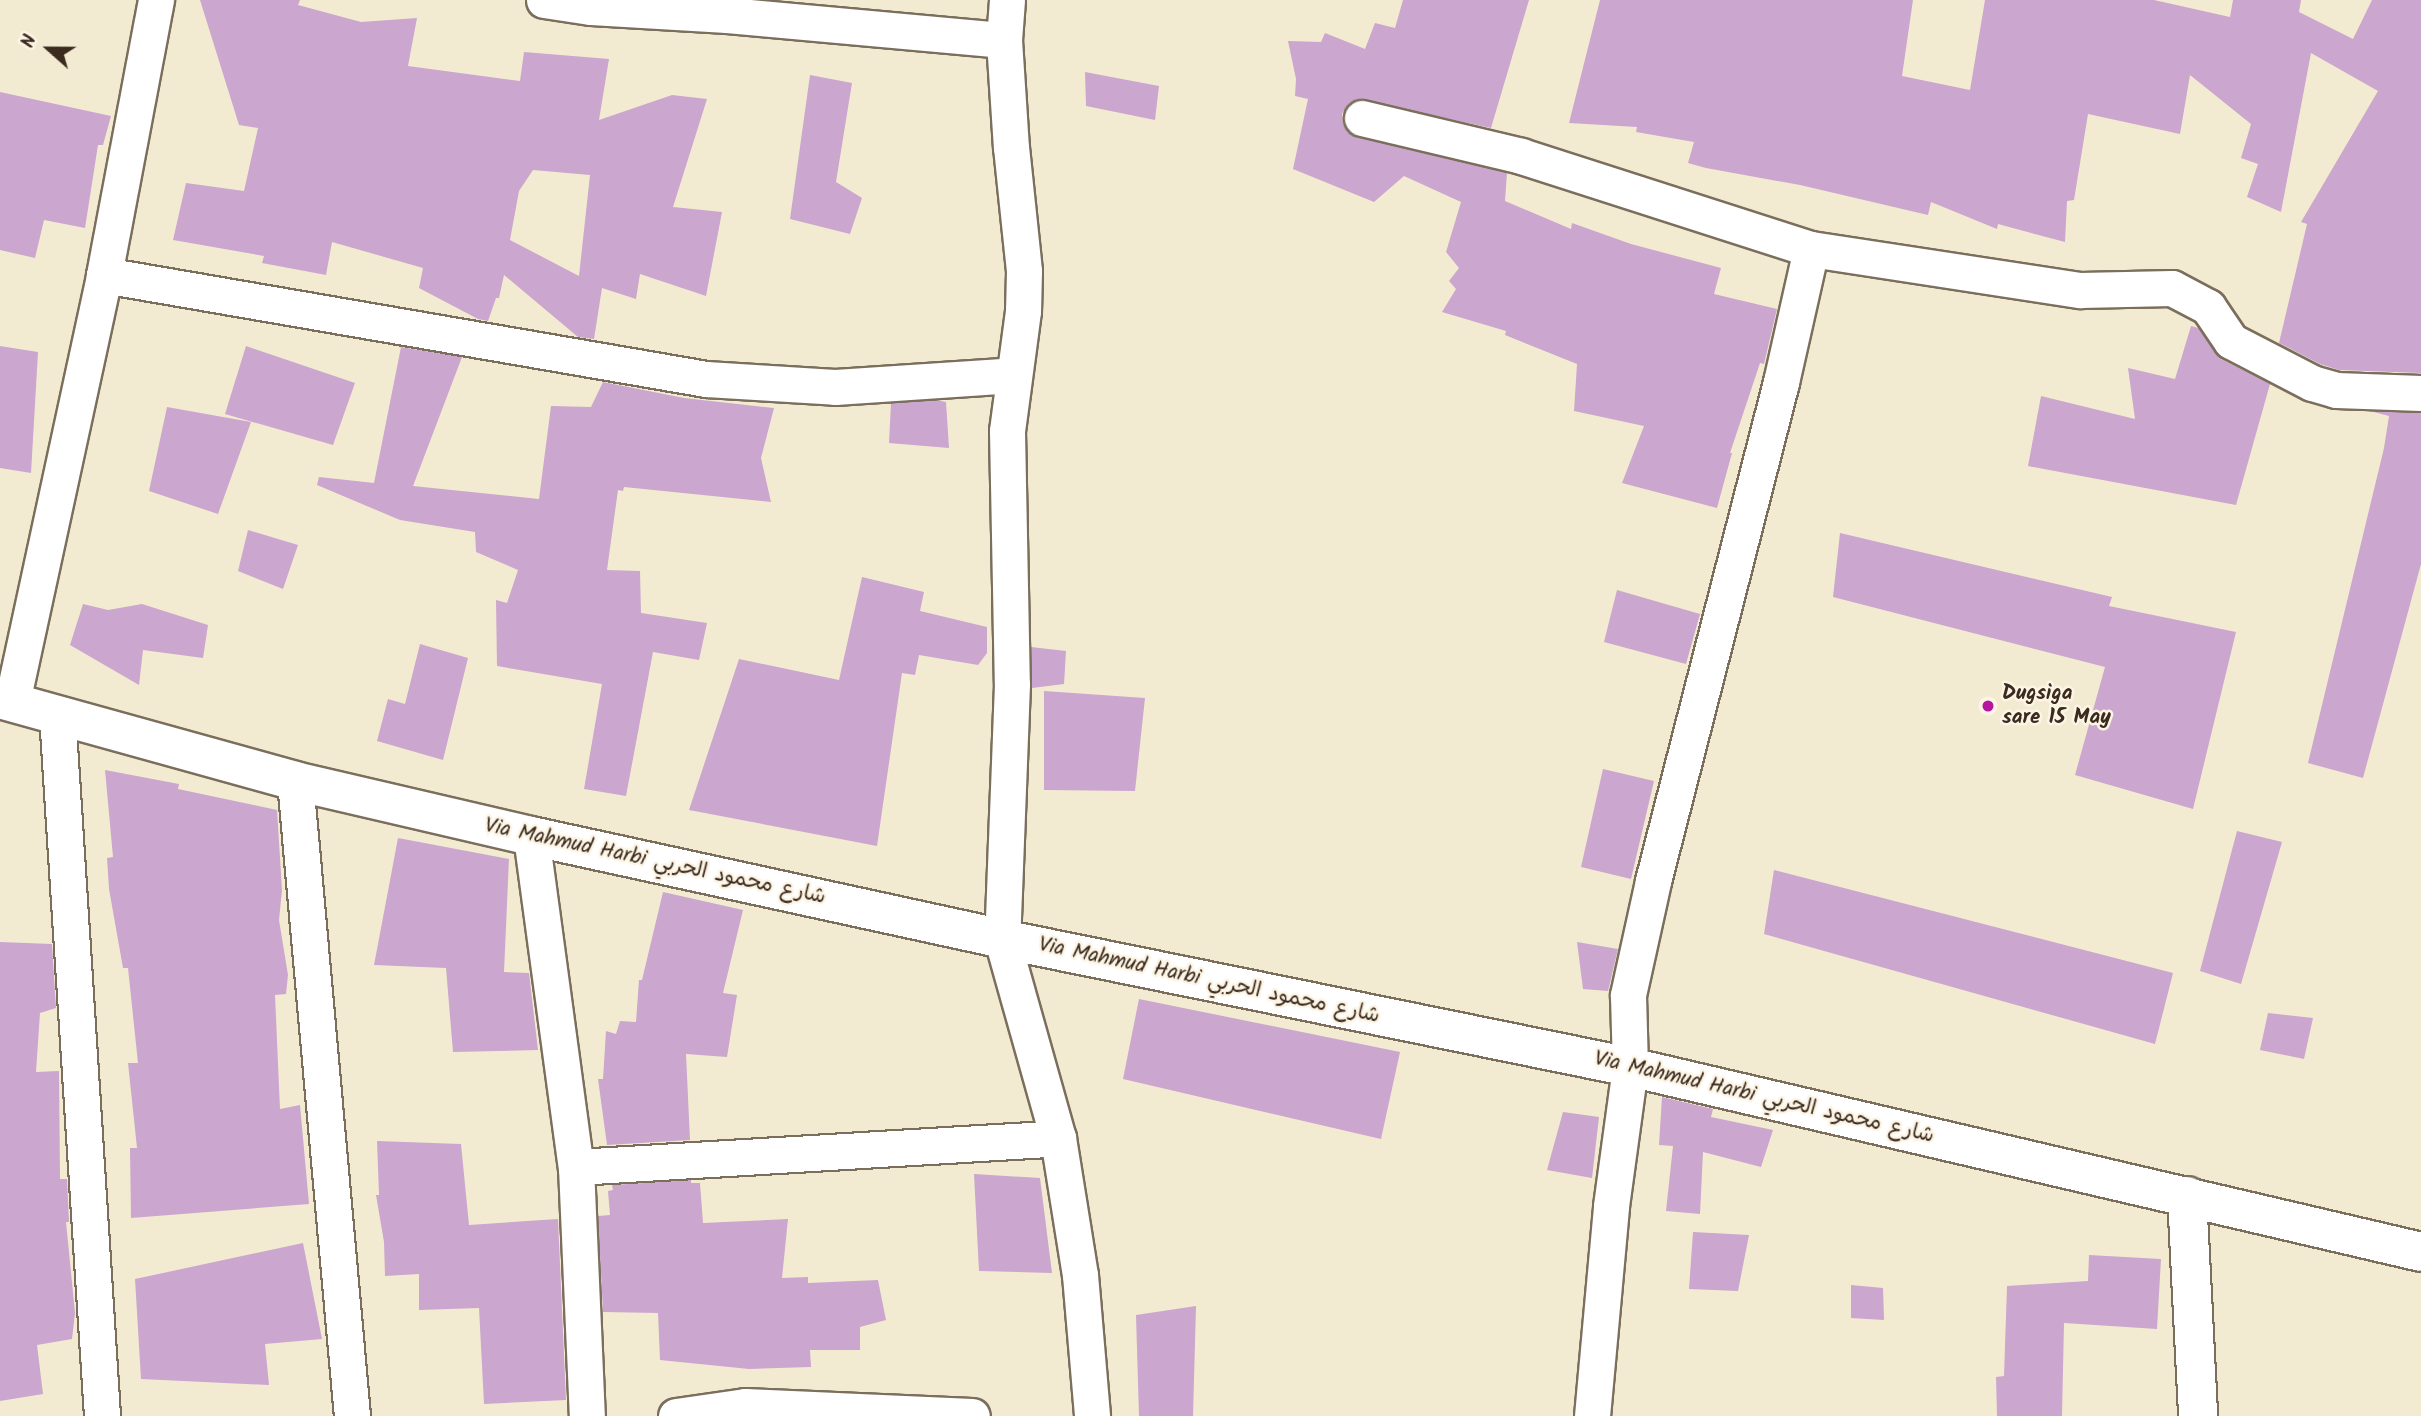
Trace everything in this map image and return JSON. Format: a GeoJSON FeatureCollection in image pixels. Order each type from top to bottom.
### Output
{"type":"FeatureCollection","features":[{"type":"Feature","properties":{"kind":"street"},"geometry":{"type":"LineString","coordinates":[[6,701],[104,275],[156,0]]}},
{"type":"Feature","properties":{"kind":"street"},"geometry":{"type":"LineString","coordinates":[[544,0],[591,7],[729,7],[1004,40]]}},
{"type":"Feature","properties":{"kind":"street"},"geometry":{"type":"LineString","coordinates":[[1007,0],[1004,40],[1011,147],[1024,271],[1023,311],[1007,431],[1012,684],[1002,939],[1058,1138],[1080,1275],[1092,1416]]}},
{"type":"Feature","properties":{"kind":"street"},"geometry":{"type":"LineString","coordinates":[[1362,118],[1521,156],[1811,249],[2080,290],[2172,288],[2208,307],[2231,341],[2312,383],[2336,390],[2421,393]]}},
{"type":"Feature","properties":{"kind":"street"},"geometry":{"type":"LineString","coordinates":[[1592,1416],[1611,1206],[1630,1067],[1628,995],[1645,916],[1781,382],[1811,249]]}},
{"type":"Feature","properties":{"kind":"street"},"geometry":{"type":"LineString","coordinates":[[104,275],[706,379],[835,387],[1014,375]]}},
{"type":"Feature","properties":{"kind":"street","name":"Via Mahmud Harbi شارع محمود الحربي"},"geometry":{"type":"LineString","coordinates":[[6,701],[295,780],[531,836],[1002,939],[1630,1067],[2187,1195],[2421,1252]]}},
{"type":"Feature","properties":{"kind":"street"},"geometry":{"type":"LineString","coordinates":[[57,714],[102,1416]]}},
{"type":"Feature","properties":{"kind":"street"},"geometry":{"type":"LineString","coordinates":[[295,780],[352,1416]]}},
{"type":"Feature","properties":{"kind":"street"},"geometry":{"type":"LineString","coordinates":[[531,836],[576,1167],[587,1416]]}},
{"type":"Feature","properties":{"kind":"street"},"geometry":{"type":"LineString","coordinates":[[576,1167],[1058,1138]]}},
{"type":"Feature","properties":{"kind":"street"},"geometry":{"type":"LineString","coordinates":[[2187,1195],[2198,1416]]}},
{"type":"Feature","properties":{"kind":"street"},"geometry":{"type":"LineString","coordinates":[[676,1416],[745,1406],[972,1416]]}},
{"type":"Feature","properties":{"kind":"building"},"geometry":{"type":"Polygon","coordinates":[[[200,0],[300,0],[298,5],[361,22],[417,18],[408,66],[520,81],[524,52],[609,59],[599,120],[672,95],[707,99],[673,207],[722,212],[706,296],[640,274],[636,299],[602,288],[594,339],[578,337],[504,275],[499,298],[496,298],[488,321],[478,319],[419,288],[423,268],[332,242],[326,275],[262,263],[264,256],[173,240],[186,183],[244,191],[258,128],[239,125],[200,0]],[[533,170],[519,191],[510,240],[579,276],[590,175],[533,170]]]}},
{"type":"Feature","properties":{"kind":"building"},"geometry":{"type":"Polygon","coordinates":[[[1403,0],[1529,0],[1491,128],[1357,99],[1348,104],[1342,114],[1343,124],[1349,133],[1507,173],[1505,201],[1571,229],[1572,223],[1631,244],[1721,268],[1714,294],[1777,309],[1764,364],[1760,363],[1730,453],[1717,508],[1622,483],[1644,426],[1574,411],[1577,364],[1505,335],[1506,331],[1442,312],[1456,289],[1449,281],[1459,268],[1446,252],[1461,202],[1404,176],[1374,202],[1293,169],[1308,99],[1295,96],[1296,79],[1288,41],[1321,42],[1325,33],[1365,49],[1375,23],[1395,28],[1403,0]]]}},
{"type":"Feature","properties":{"kind":"building"},"geometry":{"type":"Polygon","coordinates":[[[1600,0],[1913,0],[1902,76],[1970,90],[1985,0],[2154,0],[2230,17],[2233,0],[2301,0],[2299,12],[2353,39],[2372,0],[2421,0],[2421,373],[2339,370],[2320,364],[2279,343],[2307,224],[2301,222],[2378,91],[2311,53],[2281,212],[2247,197],[2258,164],[2241,158],[2251,124],[2190,75],[2180,134],[2088,114],[2074,200],[2067,201],[2065,242],[1998,224],[1997,229],[1931,202],[1928,215],[1800,185],[1706,168],[1688,163],[1694,142],[1636,132],[1637,127],[1569,123],[1600,0]]]}},
{"type":"Feature","properties":{"kind":"building"},"geometry":{"type":"Polygon","coordinates":[[[1085,72],[1159,86],[1155,120],[1086,106],[1085,72]]]}},
{"type":"Feature","properties":{"kind":"building"},"geometry":{"type":"Polygon","coordinates":[[[810,75],[852,83],[836,182],[862,198],[850,234],[790,219],[810,75]]]}},
{"type":"Feature","properties":{"kind":"building"},"geometry":{"type":"Polygon","coordinates":[[[0,92],[111,116],[103,145],[98,145],[85,228],[44,220],[35,258],[0,250],[0,92]]]}},
{"type":"Feature","properties":{"kind":"building"},"geometry":{"type":"Polygon","coordinates":[[[2191,326],[2198,328],[2221,359],[2270,384],[2236,505],[2028,466],[2041,396],[2135,419],[2128,368],[2175,379],[2191,326]]]}},
{"type":"Feature","properties":{"kind":"building"},"geometry":{"type":"Polygon","coordinates":[[[0,346],[38,352],[31,473],[0,468],[0,346]]]}},
{"type":"Feature","properties":{"kind":"building"},"geometry":{"type":"Polygon","coordinates":[[[246,346],[355,383],[333,445],[225,414],[246,346]]]}},
{"type":"Feature","properties":{"kind":"building"},"geometry":{"type":"Polygon","coordinates":[[[401,347],[462,357],[413,486],[539,499],[551,406],[591,407],[603,382],[684,398],[774,408],[761,458],[771,502],[624,487],[623,491],[618,490],[607,570],[640,571],[641,613],[707,623],[699,660],[653,652],[626,796],[584,789],[602,684],[497,666],[496,600],[507,603],[518,570],[476,552],[475,532],[400,520],[317,485],[319,477],[374,483],[401,347]]]}},
{"type":"Feature","properties":{"kind":"building"},"geometry":{"type":"Polygon","coordinates":[[[936,400],[946,402],[949,448],[889,443],[891,403],[936,400]]]}},
{"type":"Feature","properties":{"kind":"building"},"geometry":{"type":"Polygon","coordinates":[[[167,407],[251,422],[218,514],[149,491],[167,407]]]}},
{"type":"Feature","properties":{"kind":"building"},"geometry":{"type":"Polygon","coordinates":[[[2370,411],[2421,413],[2421,564],[2363,778],[2308,763],[2384,448],[2389,416],[2370,411]]]}},
{"type":"Feature","properties":{"kind":"building"},"geometry":{"type":"Polygon","coordinates":[[[248,530],[298,545],[283,589],[238,571],[248,530]]]}},
{"type":"Feature","properties":{"kind":"building"},"geometry":{"type":"Polygon","coordinates":[[[1840,533],[2112,597],[2109,606],[2236,632],[2193,809],[2075,775],[2105,667],[1833,597],[1840,533]]]}},
{"type":"Feature","properties":{"kind":"building"},"geometry":{"type":"Polygon","coordinates":[[[862,577],[924,592],[920,611],[987,627],[987,653],[978,665],[919,655],[915,675],[902,673],[877,846],[689,810],[739,659],[839,680],[862,577]]]}},
{"type":"Feature","properties":{"kind":"building"},"geometry":{"type":"Polygon","coordinates":[[[1617,590],[1700,614],[1686,664],[1604,642],[1617,590]]]}},
{"type":"Feature","properties":{"kind":"building"},"geometry":{"type":"Polygon","coordinates":[[[83,604],[108,610],[142,604],[208,625],[203,658],[143,650],[139,685],[70,645],[83,604]]]}},
{"type":"Feature","properties":{"kind":"building"},"geometry":{"type":"Polygon","coordinates":[[[420,644],[468,658],[443,760],[377,741],[388,699],[405,704],[420,644]]]}},
{"type":"Feature","properties":{"kind":"building"},"geometry":{"type":"Polygon","coordinates":[[[1031,647],[1066,651],[1064,684],[1032,688],[1031,647]]]}},
{"type":"Feature","properties":{"kind":"building"},"geometry":{"type":"Polygon","coordinates":[[[1044,691],[1145,698],[1135,791],[1044,790],[1044,691]]]}},
{"type":"Feature","properties":{"kind":"building"},"geometry":{"type":"Polygon","coordinates":[[[1603,769],[1654,781],[1631,879],[1581,867],[1603,769]]]}},
{"type":"Feature","properties":{"kind":"building"},"geometry":{"type":"Polygon","coordinates":[[[105,770],[179,784],[178,789],[277,810],[282,890],[279,920],[288,975],[286,994],[275,995],[280,1109],[300,1105],[309,1204],[131,1218],[130,1148],[137,1148],[128,1063],[138,1063],[128,968],[123,968],[109,889],[107,858],[113,857],[105,770]]]}},
{"type":"Feature","properties":{"kind":"building"},"geometry":{"type":"Polygon","coordinates":[[[2237,831],[2282,842],[2241,984],[2200,971],[2237,831]]]}},
{"type":"Feature","properties":{"kind":"building"},"geometry":{"type":"Polygon","coordinates":[[[398,838],[509,859],[504,972],[529,973],[538,1050],[453,1052],[446,968],[374,965],[398,838]]]}},
{"type":"Feature","properties":{"kind":"building"},"geometry":{"type":"Polygon","coordinates":[[[1774,870],[2173,973],[2155,1044],[1764,934],[1774,870]]]}},
{"type":"Feature","properties":{"kind":"building"},"geometry":{"type":"Polygon","coordinates":[[[663,892],[743,910],[723,993],[737,995],[727,1057],[686,1054],[690,1140],[607,1145],[598,1079],[603,1079],[606,1031],[616,1034],[620,1021],[636,1022],[639,980],[642,980],[663,892]]]}},
{"type":"Feature","properties":{"kind":"building"},"geometry":{"type":"Polygon","coordinates":[[[0,942],[52,944],[56,1008],[40,1013],[36,1072],[59,1071],[60,1179],[67,1179],[69,1222],[66,1222],[75,1313],[72,1339],[37,1345],[43,1394],[0,1401],[0,942]]]}},
{"type":"Feature","properties":{"kind":"building"},"geometry":{"type":"Polygon","coordinates":[[[1577,942],[1618,949],[1608,991],[1583,989],[1577,942]]]}},
{"type":"Feature","properties":{"kind":"building"},"geometry":{"type":"Polygon","coordinates":[[[1139,999],[1400,1052],[1381,1139],[1123,1079],[1139,999]]]}},
{"type":"Feature","properties":{"kind":"building"},"geometry":{"type":"Polygon","coordinates":[[[2268,1013],[2313,1018],[2304,1059],[2260,1050],[2268,1013]]]}},
{"type":"Feature","properties":{"kind":"building"},"geometry":{"type":"Polygon","coordinates":[[[1662,1097],[1713,1109],[1711,1117],[1773,1130],[1761,1167],[1703,1152],[1700,1214],[1666,1211],[1673,1146],[1659,1145],[1662,1097]]]}},
{"type":"Feature","properties":{"kind":"building"},"geometry":{"type":"Polygon","coordinates":[[[1563,1112],[1599,1117],[1592,1178],[1547,1170],[1563,1112]]]}},
{"type":"Feature","properties":{"kind":"building"},"geometry":{"type":"Polygon","coordinates":[[[377,1141],[461,1144],[469,1225],[558,1219],[566,1400],[484,1404],[479,1308],[419,1310],[419,1274],[385,1276],[384,1242],[376,1195],[379,1195],[377,1141]]]}},
{"type":"Feature","properties":{"kind":"building"},"geometry":{"type":"Polygon","coordinates":[[[974,1174],[1040,1178],[1052,1273],[979,1271],[974,1174]]]}},
{"type":"Feature","properties":{"kind":"building"},"geometry":{"type":"Polygon","coordinates":[[[691,1180],[691,1183],[700,1183],[703,1223],[788,1219],[782,1278],[808,1277],[808,1283],[878,1280],[886,1320],[860,1327],[860,1350],[810,1350],[811,1367],[749,1369],[660,1360],[658,1313],[603,1312],[598,1216],[610,1215],[608,1191],[613,1190],[612,1185],[691,1180]]]}},
{"type":"Feature","properties":{"kind":"building"},"geometry":{"type":"Polygon","coordinates":[[[1693,1232],[1749,1235],[1738,1291],[1689,1289],[1693,1232]]]}},
{"type":"Feature","properties":{"kind":"building"},"geometry":{"type":"Polygon","coordinates":[[[303,1243],[322,1339],[265,1344],[269,1385],[141,1379],[135,1279],[303,1243]]]}},
{"type":"Feature","properties":{"kind":"building"},"geometry":{"type":"Polygon","coordinates":[[[2089,1255],[2161,1259],[2157,1329],[2064,1323],[2062,1416],[1997,1416],[1996,1377],[2004,1376],[2007,1286],[2088,1281],[2089,1255]]]}},
{"type":"Feature","properties":{"kind":"building"},"geometry":{"type":"Polygon","coordinates":[[[1851,1285],[1883,1288],[1884,1320],[1851,1318],[1851,1285]]]}},
{"type":"Feature","properties":{"kind":"building"},"geometry":{"type":"Polygon","coordinates":[[[1196,1306],[1193,1416],[1139,1416],[1136,1315],[1196,1306]]]}},
{"type":"Feature","properties":{"kind":"place","name":"Dugsiga sare 15 May"},"geometry":{"type":"Point","coordinates":[1988,706]}}]}
